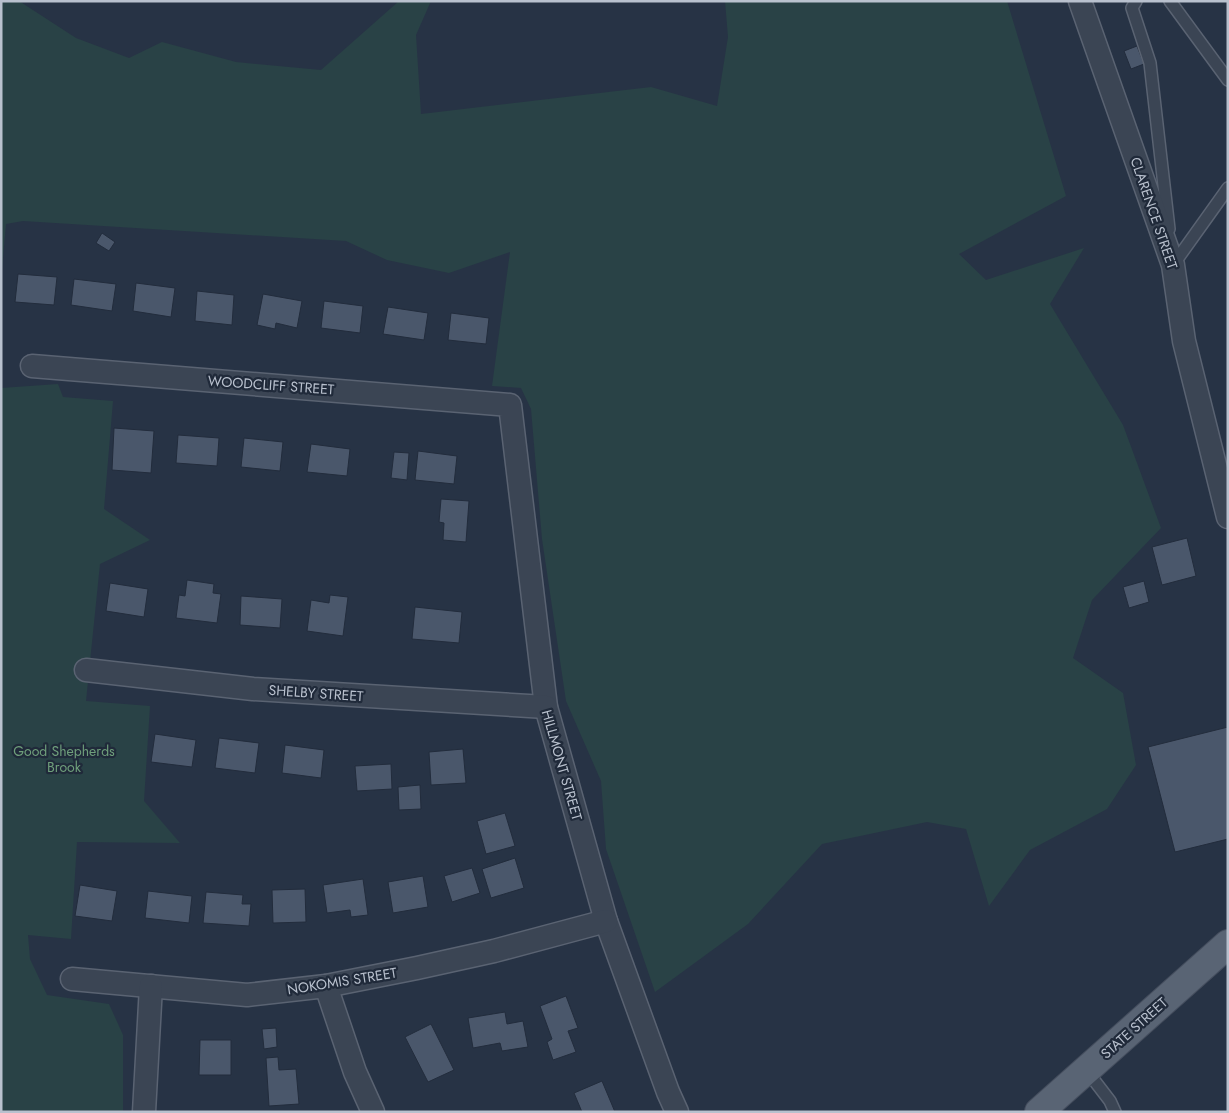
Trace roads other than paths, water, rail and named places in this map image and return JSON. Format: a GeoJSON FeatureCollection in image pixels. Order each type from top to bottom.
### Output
{"type":"FeatureCollection","features":[{"type":"Feature","properties":{"kind":"main road","name":"STATE STREET"},"geometry":{"type":"LineString","coordinates":[[1039,1112],[1228,944]]}},
{"type":"Feature","properties":{"kind":"street","name":"CLARENCE STREET"},"geometry":{"type":"LineString","coordinates":[[1080,1],[1173,265],[1184,341],[1228,517]]}},
{"type":"Feature","properties":{"kind":"street","name":"WOODCLIFF STREET"},"geometry":{"type":"LineString","coordinates":[[32,366],[510,405]]}},
{"type":"Feature","properties":{"kind":"street","name":"HILLMONT STREET"},"geometry":{"type":"LineString","coordinates":[[510,405],[546,707],[606,921],[677,1112]]}},
{"type":"Feature","properties":{"kind":"street","name":"SHELBY STREET"},"geometry":{"type":"LineString","coordinates":[[86,670],[253,689],[546,707]]}},
{"type":"Feature","properties":{"kind":"street","name":"NOKOMIS STREET"},"geometry":{"type":"LineString","coordinates":[[72,979],[247,995],[326,986],[494,951],[606,921]]}},
{"type":"Feature","properties":{"kind":"street"},"geometry":{"type":"LineString","coordinates":[[144,1112],[151,986]]}},
{"type":"Feature","properties":{"kind":"street"},"geometry":{"type":"LineString","coordinates":[[326,986],[355,1072],[373,1112]]}},
{"type":"Feature","properties":{"kind":"lane"},"geometry":{"type":"LineString","coordinates":[[1136,1],[1132,8],[1150,64],[1173,265]]}},
{"type":"Feature","properties":{"kind":"lane"},"geometry":{"type":"LineString","coordinates":[[1170,1],[1228,80]]}},
{"type":"Feature","properties":{"kind":"lane"},"geometry":{"type":"LineString","coordinates":[[1173,265],[1228,188]]}},
{"type":"Feature","properties":{"kind":"lane"},"geometry":{"type":"LineString","coordinates":[[1086,1071],[1110,1100],[1115,1112]]}},
{"type":"Feature","properties":{"kind":"park label","name":"Good Shepherds Brook"},"geometry":{"type":"Point","coordinates":[64,760]}}]}
